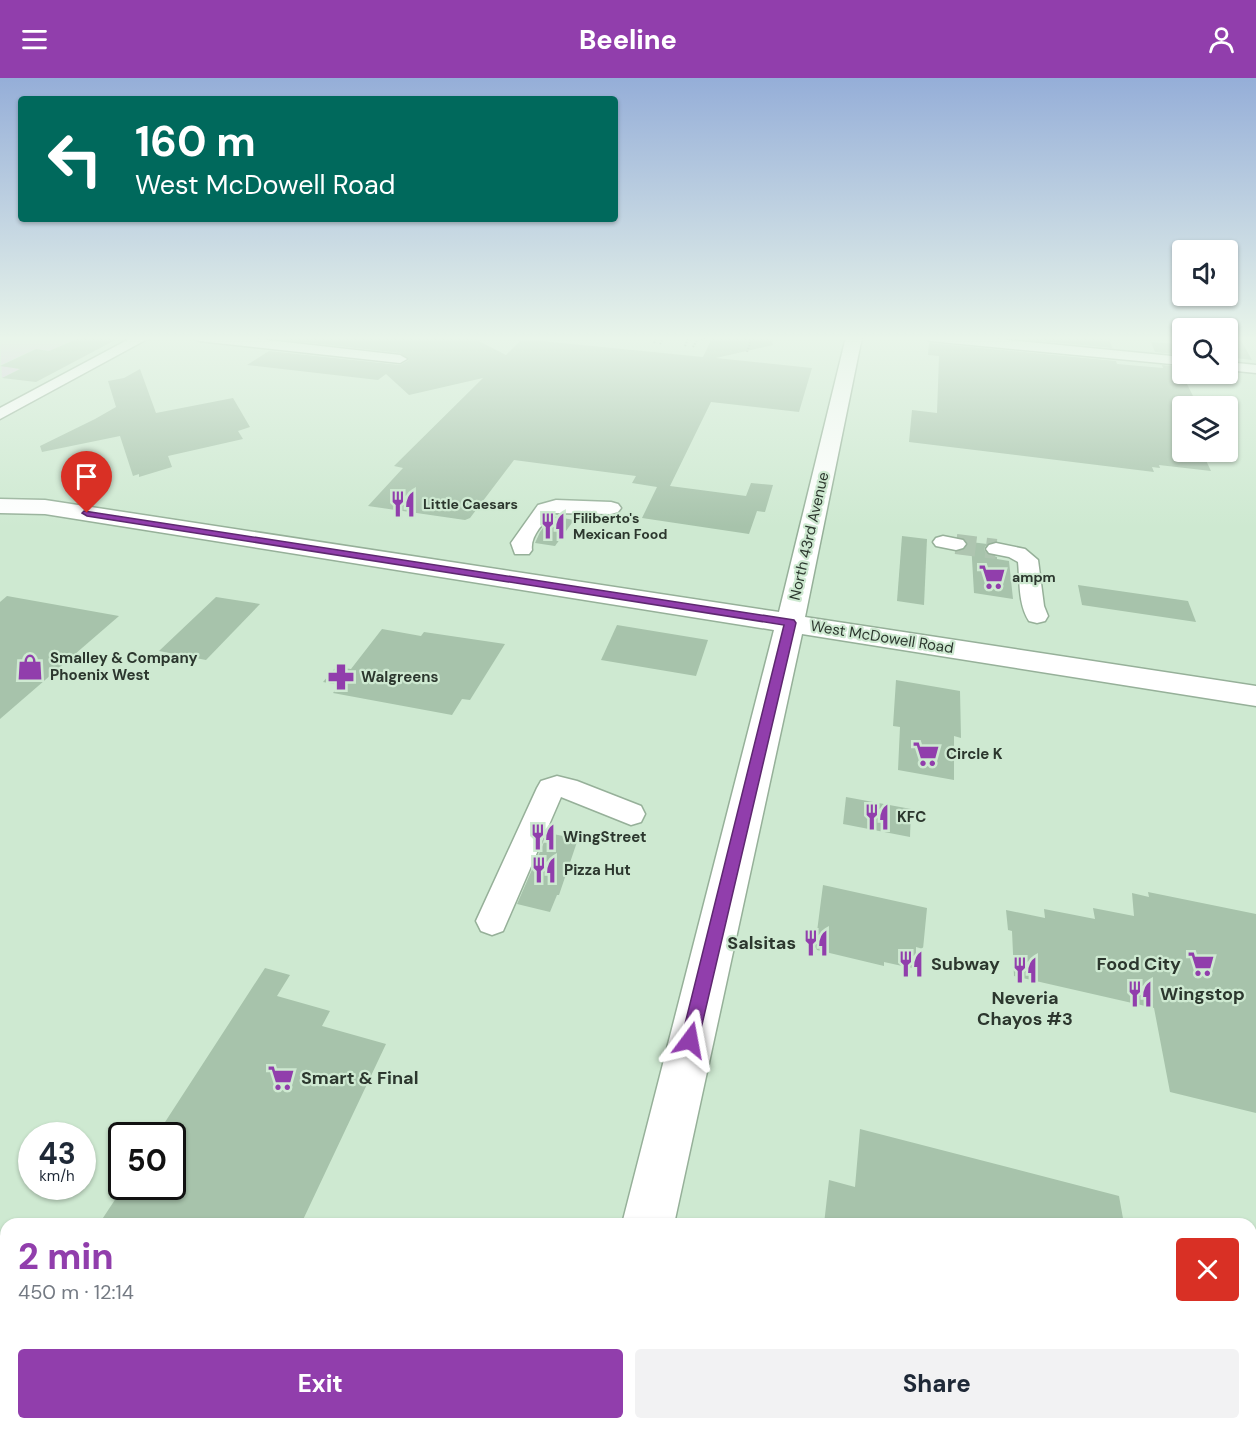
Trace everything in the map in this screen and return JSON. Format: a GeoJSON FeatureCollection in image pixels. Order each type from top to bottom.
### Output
{"type":"FeatureCollection","features":[{"type":"Feature","properties":{"kind":"main road","name":"North 43rd Avenue"},"geometry":{"type":"LineString","coordinates":[[649,1218],[790,623],[840,400]]}},
{"type":"Feature","properties":{"kind":"main road","name":"West McDowell Road"},"geometry":{"type":"LineString","coordinates":[[0,490],[27,494],[45,507]]}},
{"type":"Feature","properties":{"kind":"main road","name":"West McDowell Road"},"geometry":{"type":"LineString","coordinates":[[0,506],[45,507],[1256,696]]}},
{"type":"Feature","properties":{"kind":"street"},"geometry":{"type":"LineString","coordinates":[[0,414],[26,400]]}},
{"type":"Feature","properties":{"kind":"street"},"geometry":{"type":"LineString","coordinates":[[522,550],[521,543],[524,536],[544,509],[556,506],[611,508]]}},
{"type":"Feature","properties":{"kind":"street"},"geometry":{"type":"LineString","coordinates":[[996,549],[1024,555],[1028,560],[1033,606],[1037,616]]}},
{"type":"Feature","properties":{"kind":"street"},"geometry":{"type":"LineString","coordinates":[[492,921],[551,788],[556,786],[567,788],[631,814]]}},
{"type":"Feature","properties":{"kind":"building"},"geometry":{"type":"Polygon","coordinates":[[[114,400],[151,400],[156,413],[222,400],[234,400],[250,427],[238,431],[243,439],[168,456],[172,467],[139,477],[139,474],[133,476],[120,436],[42,452],[40,446],[116,407],[114,400]]]}},
{"type":"Feature","properties":{"kind":"building"},"geometry":{"type":"Polygon","coordinates":[[[461,400],[803,400],[799,412],[711,402],[670,486],[746,496],[751,483],[773,485],[765,512],[757,511],[749,534],[642,518],[657,487],[632,483],[636,476],[514,460],[470,518],[465,520],[368,506],[403,468],[394,466],[461,400]]]}},
{"type":"Feature","properties":{"kind":"building"},"geometry":{"type":"Polygon","coordinates":[[[937,400],[1172,400],[1172,462],[1207,462],[1211,471],[1159,465],[1160,468],[1152,467],[1154,472],[909,442],[912,410],[937,413],[937,400]]]}},
{"type":"Feature","properties":{"kind":"building","name":"Filiberto's Mexican Food"},"geometry":{"type":"Polygon","coordinates":[[[552,516],[574,520],[555,546],[535,543],[540,532],[552,516]]]}},
{"type":"Feature","properties":{"kind":"building"},"geometry":{"type":"Polygon","coordinates":[[[902,536],[927,539],[924,605],[897,601],[902,536]]]}},
{"type":"Feature","properties":{"kind":"building","name":"ampm"},"geometry":{"type":"Polygon","coordinates":[[[971,542],[987,544],[984,549],[987,554],[1009,561],[1013,599],[974,593],[971,542]]]}},
{"type":"Feature","properties":{"kind":"building"},"geometry":{"type":"Polygon","coordinates":[[[1078,585],[1188,601],[1196,622],[1082,605],[1078,585]]]}},
{"type":"Feature","properties":{"kind":"building","name":"Smalley & Company Phoenix West"},"geometry":{"type":"Polygon","coordinates":[[[7,596],[119,616],[0,719],[0,602],[7,596]]]}},
{"type":"Feature","properties":{"kind":"building"},"geometry":{"type":"Polygon","coordinates":[[[216,597],[260,604],[206,660],[159,651],[216,597]]]}},
{"type":"Feature","properties":{"kind":"building"},"geometry":{"type":"Polygon","coordinates":[[[617,625],[708,640],[696,676],[601,660],[617,625]]]}},
{"type":"Feature","properties":{"kind":"building","name":"Walgreens"},"geometry":{"type":"Polygon","coordinates":[[[382,629],[421,636],[424,632],[505,644],[470,700],[462,699],[452,715],[333,693],[339,685],[323,682],[336,667],[351,669],[382,629]]]}},
{"type":"Feature","properties":{"kind":"building"},"geometry":{"type":"Polygon","coordinates":[[[896,680],[960,691],[961,738],[954,736],[954,780],[898,770],[900,727],[893,726],[896,680]]]}},
{"type":"Feature","properties":{"kind":"building","name":"KFC"},"geometry":{"type":"Polygon","coordinates":[[[846,797],[911,809],[910,837],[843,824],[846,797]]]}},
{"type":"Feature","properties":{"kind":"building","name":"Pizza Hut"},"geometry":{"type":"Polygon","coordinates":[[[548,833],[578,839],[559,895],[550,912],[517,904],[548,833]]]}},
{"type":"Feature","properties":{"kind":"building"},"geometry":{"type":"Polygon","coordinates":[[[823,885],[927,908],[923,949],[916,947],[916,969],[884,962],[884,966],[817,950],[815,947],[823,885]]]}},
{"type":"Feature","properties":{"kind":"building","name":"Food City"},"geometry":{"type":"Polygon","coordinates":[[[1148,892],[1256,914],[1256,1113],[1170,1092],[1154,1008],[1014,976],[1012,931],[1008,930],[1006,910],[1045,918],[1044,909],[1095,919],[1093,908],[1134,916],[1132,893],[1149,897],[1148,892]]]}},
{"type":"Feature","properties":{"kind":"building","name":"Smart & Final"},"geometry":{"type":"Polygon","coordinates":[[[265,968],[290,975],[277,996],[330,1011],[322,1026],[386,1044],[304,1218],[103,1218],[115,1200],[186,1200],[186,1122],[165,1122],[265,968]]]}},
{"type":"Feature","properties":{"kind":"building"},"geometry":{"type":"Polygon","coordinates":[[[860,1129],[1119,1196],[1123,1218],[825,1218],[829,1180],[855,1187],[860,1129]]]}},
{"type":"Feature","properties":{"kind":"tunnel"},"geometry":{"type":"LineString","coordinates":[[956,544],[996,549]]}},
{"type":"Feature","properties":{"kind":"place","name":"Little Caesars"},"geometry":{"type":"Point","coordinates":[403,504]}},
{"type":"Feature","properties":{"kind":"place","name":"Filiberto's Mexican Food"},"geometry":{"type":"Point","coordinates":[553,526]}},
{"type":"Feature","properties":{"kind":"place","name":"ampm"},"geometry":{"type":"Point","coordinates":[992,577]}},
{"type":"Feature","properties":{"kind":"place","name":"Smalley & Company Phoenix West"},"geometry":{"type":"Point","coordinates":[30,667]}},
{"type":"Feature","properties":{"kind":"place","name":"Walgreens"},"geometry":{"type":"Point","coordinates":[341,677]}},
{"type":"Feature","properties":{"kind":"place","name":"Circle K"},"geometry":{"type":"Point","coordinates":[926,754]}},
{"type":"Feature","properties":{"kind":"place","name":"KFC"},"geometry":{"type":"Point","coordinates":[877,817]}},
{"type":"Feature","properties":{"kind":"place","name":"WingStreet"},"geometry":{"type":"Point","coordinates":[543,837]}},
{"type":"Feature","properties":{"kind":"place","name":"Pizza Hut"},"geometry":{"type":"Point","coordinates":[544,870]}},
{"type":"Feature","properties":{"kind":"place","name":"Salsitas"},"geometry":{"type":"Point","coordinates":[816,943]}},
{"type":"Feature","properties":{"kind":"place","name":"Subway"},"geometry":{"type":"Point","coordinates":[911,964]}},
{"type":"Feature","properties":{"kind":"place","name":"Food City"},"geometry":{"type":"Point","coordinates":[1201,964]}},
{"type":"Feature","properties":{"kind":"place","name":"Neveria Chayos #3"},"geometry":{"type":"Point","coordinates":[1025,970]}},
{"type":"Feature","properties":{"kind":"place","name":"Wingstop"},"geometry":{"type":"Point","coordinates":[1140,994]}},
{"type":"Feature","properties":{"kind":"place","name":"Smart & Final"},"geometry":{"type":"Point","coordinates":[281,1078]}},
{"type":"Feature","properties":{"kind":"route"},"geometry":{"type":"LineString","coordinates":[[87,513],[790,623],[690,1040]]}}]}
